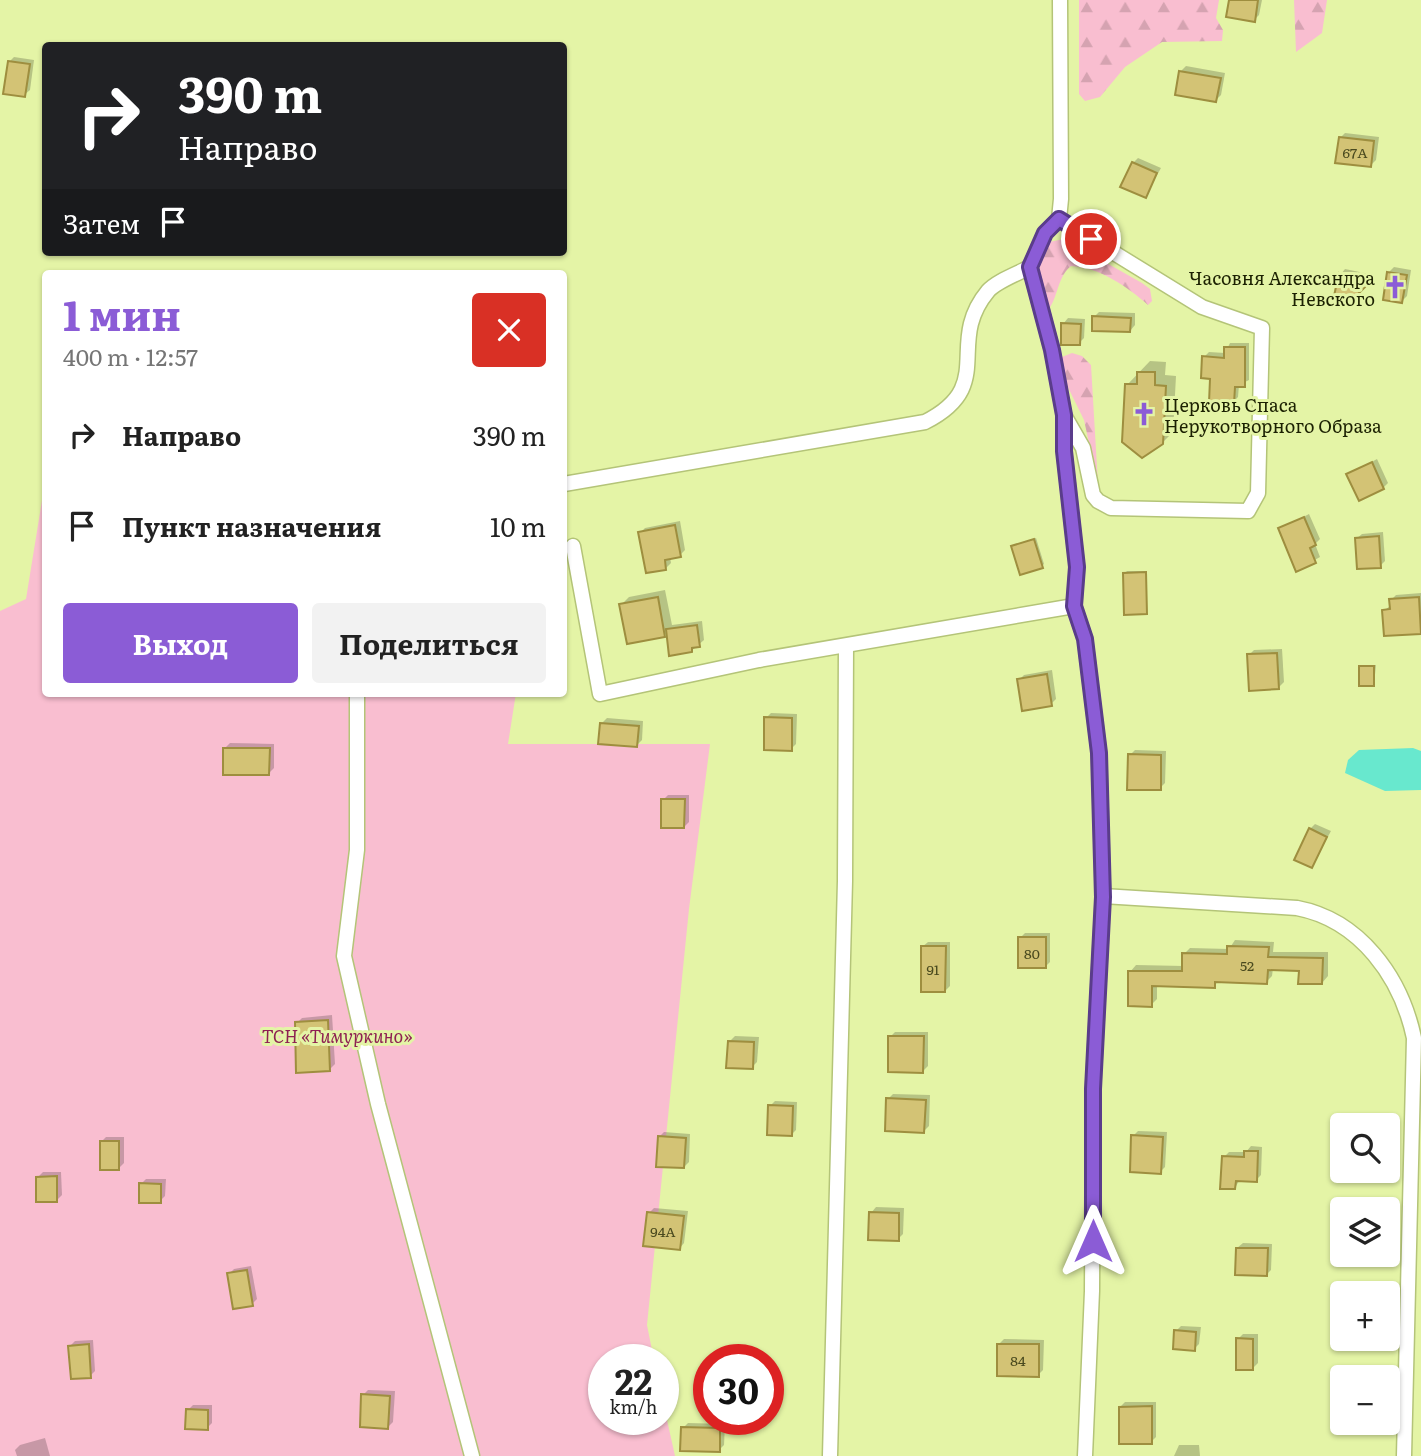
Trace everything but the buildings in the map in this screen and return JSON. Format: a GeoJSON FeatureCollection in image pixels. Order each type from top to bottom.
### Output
{"type":"FeatureCollection","features":[{"type":"Feature","properties":{"kind":"street"},"geometry":{"type":"LineString","coordinates":[[567,483],[925,422],[946,411],[960,396],[968,380],[967,344],[974,311],[990,289],[1030,267],[1045,233],[1059,219],[1062,186],[1060,0]]}},
{"type":"Feature","properties":{"kind":"street"},"geometry":{"type":"LineString","coordinates":[[1059,219],[1202,307],[1262,328],[1258,493],[1248,511],[1236,513],[1150,507],[1123,509],[1104,505],[1093,495],[1083,448],[1064,415]]}},
{"type":"Feature","properties":{"kind":"street"},"geometry":{"type":"LineString","coordinates":[[1030,267],[1052,350],[1064,415],[1064,451],[1077,567],[1074,606],[1085,639],[1099,753],[1103,897],[1093,1089],[1092,1291],[1084,1456]]}},
{"type":"Feature","properties":{"kind":"street"},"geometry":{"type":"LineString","coordinates":[[573,546],[600,694],[759,660],[1074,606]]}},
{"type":"Feature","properties":{"kind":"street"},"geometry":{"type":"LineString","coordinates":[[830,1456],[836,1278],[846,646]]}},
{"type":"Feature","properties":{"kind":"street"},"geometry":{"type":"LineString","coordinates":[[357,697],[357,850],[344,956],[382,1117],[472,1456]]}},
{"type":"Feature","properties":{"kind":"street"},"geometry":{"type":"LineString","coordinates":[[1103,897],[1297,908],[1320,912],[1355,934],[1393,981],[1410,1018],[1414,1038],[1404,1456]]}},
{"type":"Feature","properties":{"kind":"green space"},"geometry":{"type":"Polygon","coordinates":[[[1079,0],[1219,0],[1216,18],[1223,30],[1222,41],[1162,42],[1125,67],[1100,97],[1085,101],[1079,94],[1079,0]]]}},
{"type":"Feature","properties":{"kind":"green space"},"geometry":{"type":"Polygon","coordinates":[[[1294,0],[1327,0],[1322,33],[1296,52],[1294,0]]]}},
{"type":"Feature","properties":{"kind":"green space"},"geometry":{"type":"Polygon","coordinates":[[[1064,239],[1142,283],[1150,289],[1152,301],[1148,305],[1112,279],[1092,270],[1071,266],[1062,277],[1052,304],[1043,315],[1039,262],[1049,242],[1064,239]]]}},
{"type":"Feature","properties":{"kind":"green space"},"geometry":{"type":"Polygon","coordinates":[[[1072,353],[1082,356],[1091,365],[1098,484],[1084,420],[1060,371],[1062,357],[1072,353]]]}},
{"type":"Feature","properties":{"kind":"green space","name":"ТСН «Тимуркино»"},"geometry":{"type":"Polygon","coordinates":[[[42,500],[42,697],[515,697],[508,744],[710,744],[689,909],[647,1325],[651,1344],[588,1344],[588,1435],[670,1435],[675,1456],[0,1456],[0,611],[26,599],[42,500]]]}},
{"type":"Feature","properties":{"kind":"water"},"geometry":{"type":"Polygon","coordinates":[[[1413,748],[1421,751],[1421,790],[1385,791],[1345,773],[1348,760],[1359,750],[1413,748]]]}},
{"type":"Feature","properties":{"kind":"place","name":"Часовня Александра Невского"},"geometry":{"type":"Point","coordinates":[1395,287]}},
{"type":"Feature","properties":{"kind":"place","name":"Церковь Спаса Нерукотворного Образа"},"geometry":{"type":"Point","coordinates":[1144,414]}},
{"type":"Feature","properties":{"kind":"route"},"geometry":{"type":"LineString","coordinates":[[1091,239],[1059,219],[1045,233],[1030,267],[1052,350],[1064,415],[1064,451],[1077,567],[1074,606],[1085,639],[1099,753],[1103,897],[1093,1089],[1093,1241]]}}]}
